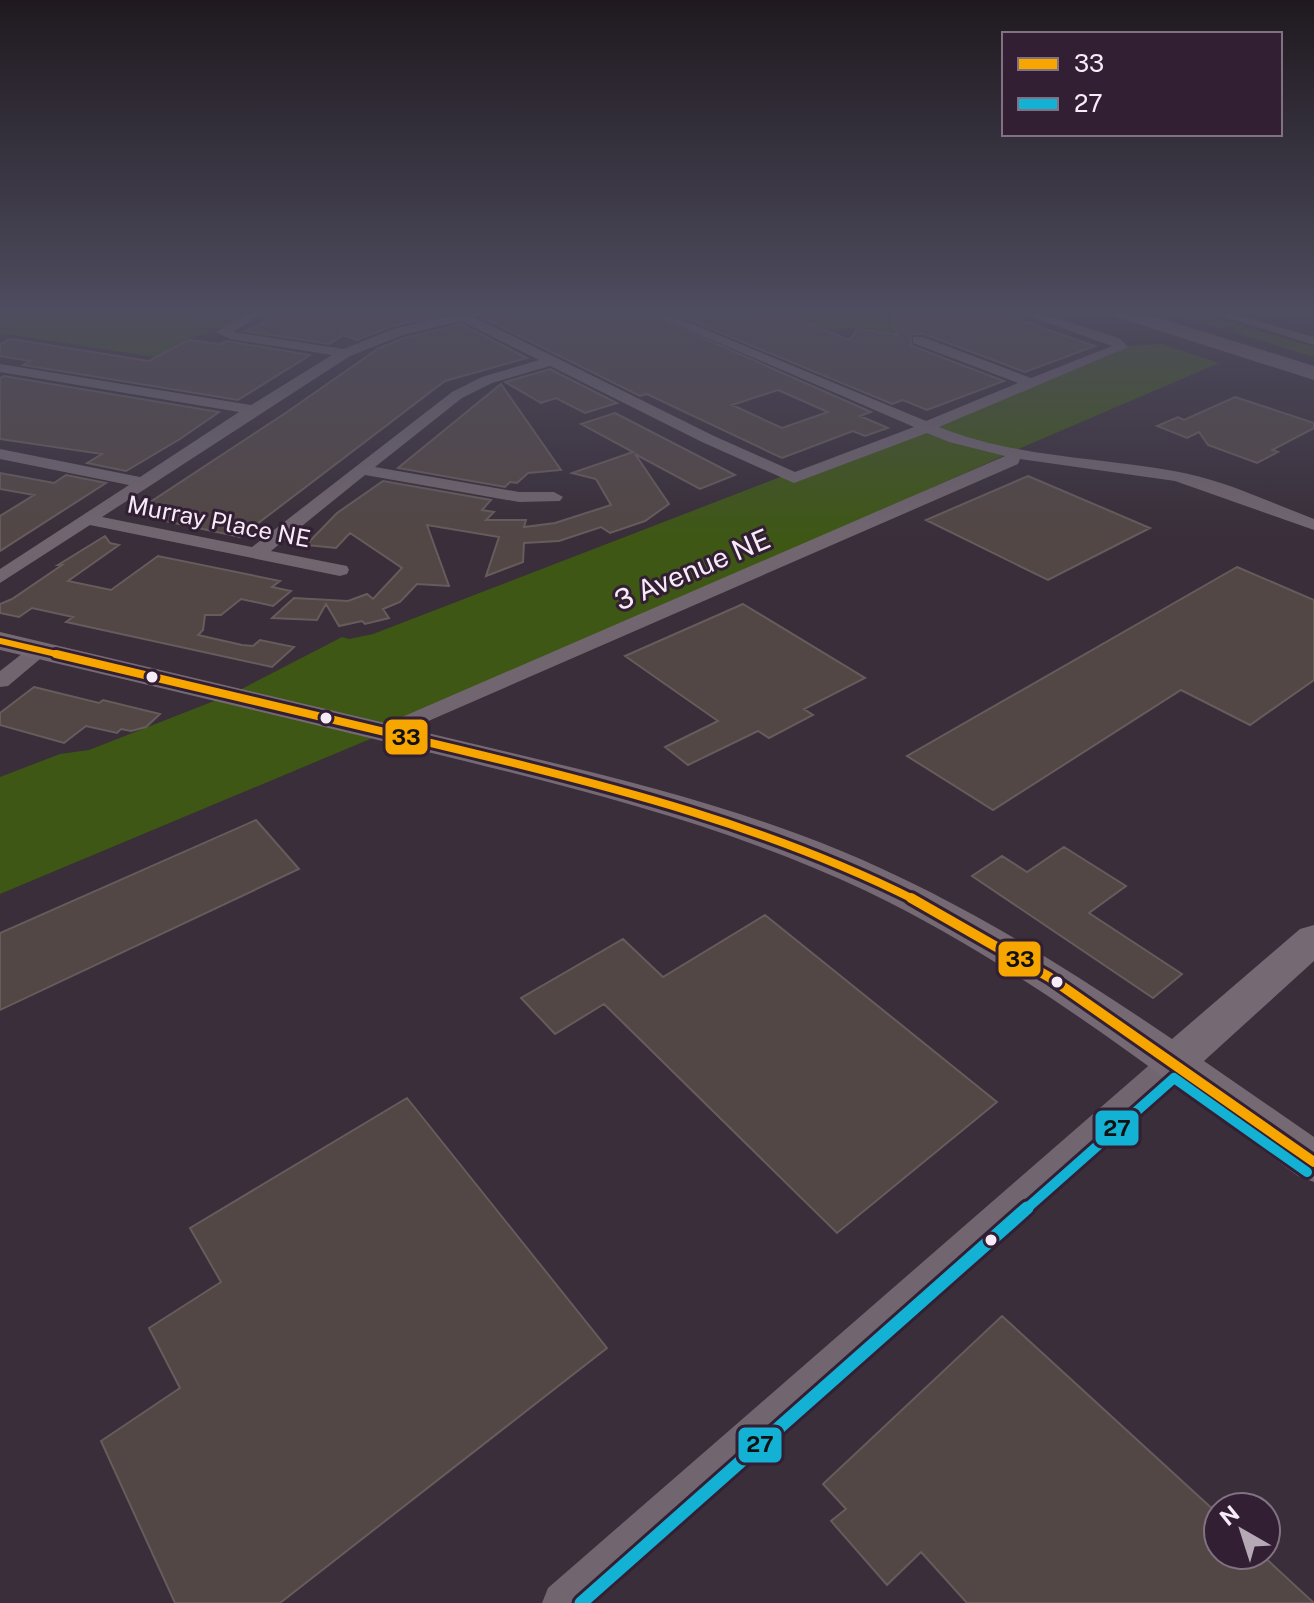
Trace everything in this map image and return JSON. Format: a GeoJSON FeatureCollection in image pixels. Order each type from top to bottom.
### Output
{"type":"FeatureCollection","features":[{"type":"Feature","properties":{"kind":"street"},"geometry":{"type":"LineString","coordinates":[[119,388],[253,410]]}},
{"type":"Feature","properties":{"kind":"street"},"geometry":{"type":"LineString","coordinates":[[0,577],[289,388]]}},
{"type":"Feature","properties":{"kind":"street"},"geometry":{"type":"LineString","coordinates":[[255,554],[457,395],[471,388]]}},
{"type":"Feature","properties":{"kind":"street"},"geometry":{"type":"LineString","coordinates":[[605,388],[770,470],[794,478],[857,456],[1020,388]]}},
{"type":"Feature","properties":{"kind":"street"},"geometry":{"type":"LineString","coordinates":[[833,388],[955,439],[1013,453],[1177,476],[1314,525]]}},
{"type":"Feature","properties":{"kind":"street","name":"3 Avenue NE"},"geometry":{"type":"LineString","coordinates":[[387,732],[998,468],[1012,461],[1013,453]]}},
{"type":"Feature","properties":{"kind":"street"},"geometry":{"type":"LineString","coordinates":[[0,454],[145,483]]}},
{"type":"Feature","properties":{"kind":"street"},"geometry":{"type":"LineString","coordinates":[[362,470],[519,497],[554,497]]}},
{"type":"Feature","properties":{"kind":"street","name":"Murray Place NE"},"geometry":{"type":"LineString","coordinates":[[89,520],[340,570]]}},
{"type":"Feature","properties":{"kind":"street"},"geometry":{"type":"LineString","coordinates":[[0,641],[639,793],[714,815],[831,860],[960,924],[1027,964],[1314,1162]]}},
{"type":"Feature","properties":{"kind":"street"},"geometry":{"type":"LineString","coordinates":[[0,681],[39,650]]}},
{"type":"Feature","properties":{"kind":"street"},"geometry":{"type":"LineString","coordinates":[[563,1603],[1314,939]]}},
{"type":"Feature","properties":{"kind":"green space"},"geometry":{"type":"Polygon","coordinates":[[[1019,388],[1161,388],[387,732],[0,894],[0,777],[60,754],[89,750],[232,694],[342,637],[349,639],[373,634],[783,476],[794,478],[1019,388]]]}},
{"type":"Feature","properties":{"kind":"building"},"geometry":{"type":"Polygon","coordinates":[[[0,388],[75,388],[219,412],[126,471],[87,463],[102,454],[0,439],[0,388]]]}},
{"type":"Feature","properties":{"kind":"building"},"geometry":{"type":"Polygon","coordinates":[[[163,388],[258,388],[238,400],[163,388]]]}},
{"type":"Feature","properties":{"kind":"building"},"geometry":{"type":"Polygon","coordinates":[[[322,388],[436,388],[240,537],[132,514],[322,388]]]}},
{"type":"Feature","properties":{"kind":"building"},"geometry":{"type":"Polygon","coordinates":[[[496,388],[504,388],[561,470],[528,473],[517,483],[510,482],[505,487],[398,468],[496,388]]]}},
{"type":"Feature","properties":{"kind":"building"},"geometry":{"type":"Polygon","coordinates":[[[515,388],[587,388],[617,403],[585,413],[556,398],[541,403],[515,388]]]}},
{"type":"Feature","properties":{"kind":"building"},"geometry":{"type":"Polygon","coordinates":[[[624,388],[816,388],[871,412],[860,416],[888,428],[865,436],[853,431],[782,458],[647,394],[640,396],[624,388]],[[778,390],[732,405],[782,428],[828,412],[778,390]]]}},
{"type":"Feature","properties":{"kind":"building"},"geometry":{"type":"Polygon","coordinates":[[[853,388],[986,388],[927,410],[903,400],[892,404],[853,388]]]}},
{"type":"Feature","properties":{"kind":"building"},"geometry":{"type":"Polygon","coordinates":[[[1235,397],[1314,423],[1314,428],[1272,450],[1278,452],[1257,463],[1208,445],[1199,432],[1187,438],[1157,426],[1178,417],[1184,420],[1235,397]]]}},
{"type":"Feature","properties":{"kind":"building"},"geometry":{"type":"Polygon","coordinates":[[[615,413],[735,475],[700,489],[635,454],[669,504],[645,521],[610,533],[601,527],[559,541],[524,543],[523,562],[486,576],[499,537],[427,525],[449,586],[417,584],[400,602],[383,609],[389,618],[365,624],[362,621],[339,626],[326,604],[317,620],[272,618],[294,598],[348,601],[367,594],[373,599],[402,568],[350,533],[336,548],[306,545],[337,513],[383,481],[491,500],[482,510],[494,512],[486,520],[526,520],[524,527],[555,523],[611,505],[596,479],[572,473],[633,452],[581,424],[615,413]]]}},
{"type":"Feature","properties":{"kind":"building"},"geometry":{"type":"Polygon","coordinates":[[[0,473],[54,483],[66,475],[106,483],[0,551],[0,516],[34,495],[0,489],[0,473]]]}},
{"type":"Feature","properties":{"kind":"building"},"geometry":{"type":"Polygon","coordinates":[[[1028,476],[1150,528],[1048,580],[926,520],[1028,476]]]}},
{"type":"Feature","properties":{"kind":"building"},"geometry":{"type":"Polygon","coordinates":[[[105,536],[110,543],[119,545],[68,581],[111,590],[158,556],[280,581],[272,587],[291,591],[273,606],[241,599],[221,615],[205,615],[203,630],[198,635],[242,645],[253,646],[260,640],[294,647],[272,667],[66,622],[73,617],[32,608],[19,617],[0,613],[0,604],[105,536]]]}},
{"type":"Feature","properties":{"kind":"building"},"geometry":{"type":"Polygon","coordinates":[[[1237,567],[1314,600],[1314,680],[1250,725],[1181,690],[993,810],[907,756],[1237,567]]]}},
{"type":"Feature","properties":{"kind":"building"},"geometry":{"type":"Polygon","coordinates":[[[743,604],[865,678],[804,709],[813,715],[769,738],[758,731],[688,765],[665,747],[718,721],[625,656],[743,604]]]}},
{"type":"Feature","properties":{"kind":"building"},"geometry":{"type":"Polygon","coordinates":[[[34,687],[160,714],[146,727],[131,731],[121,729],[117,733],[86,726],[64,743],[0,725],[0,713],[34,687]]]}},
{"type":"Feature","properties":{"kind":"building"},"geometry":{"type":"Polygon","coordinates":[[[256,820],[299,869],[0,1010],[0,933],[256,820]]]}},
{"type":"Feature","properties":{"kind":"building"},"geometry":{"type":"Polygon","coordinates":[[[1064,847],[1126,886],[1089,913],[1182,974],[1153,998],[972,876],[1002,856],[1027,872],[1064,847]]]}},
{"type":"Feature","properties":{"kind":"building"},"geometry":{"type":"Polygon","coordinates":[[[765,915],[997,1102],[837,1233],[604,1004],[555,1034],[521,998],[623,939],[663,977],[765,915]]]}},
{"type":"Feature","properties":{"kind":"building"},"geometry":{"type":"Polygon","coordinates":[[[407,1098],[607,1348],[280,1603],[175,1603],[101,1441],[180,1388],[149,1328],[221,1282],[190,1228],[407,1098]]]}},
{"type":"Feature","properties":{"kind":"building"},"geometry":{"type":"Polygon","coordinates":[[[1002,1316],[1202,1499],[1202,1571],[1279,1571],[1314,1603],[967,1603],[921,1552],[887,1585],[831,1521],[846,1509],[823,1484],[1002,1316]]]}},
{"type":"Feature","properties":{"kind":"transit line","name":"33"},"geometry":{"type":"LineString","coordinates":[[0,641],[617,790],[723,821],[828,859],[937,911],[1049,977],[1314,1162]]}},
{"type":"Feature","properties":{"kind":"transit line","name":"27"},"geometry":{"type":"LineString","coordinates":[[581,1603],[1174,1078],[1307,1172]]}}]}
